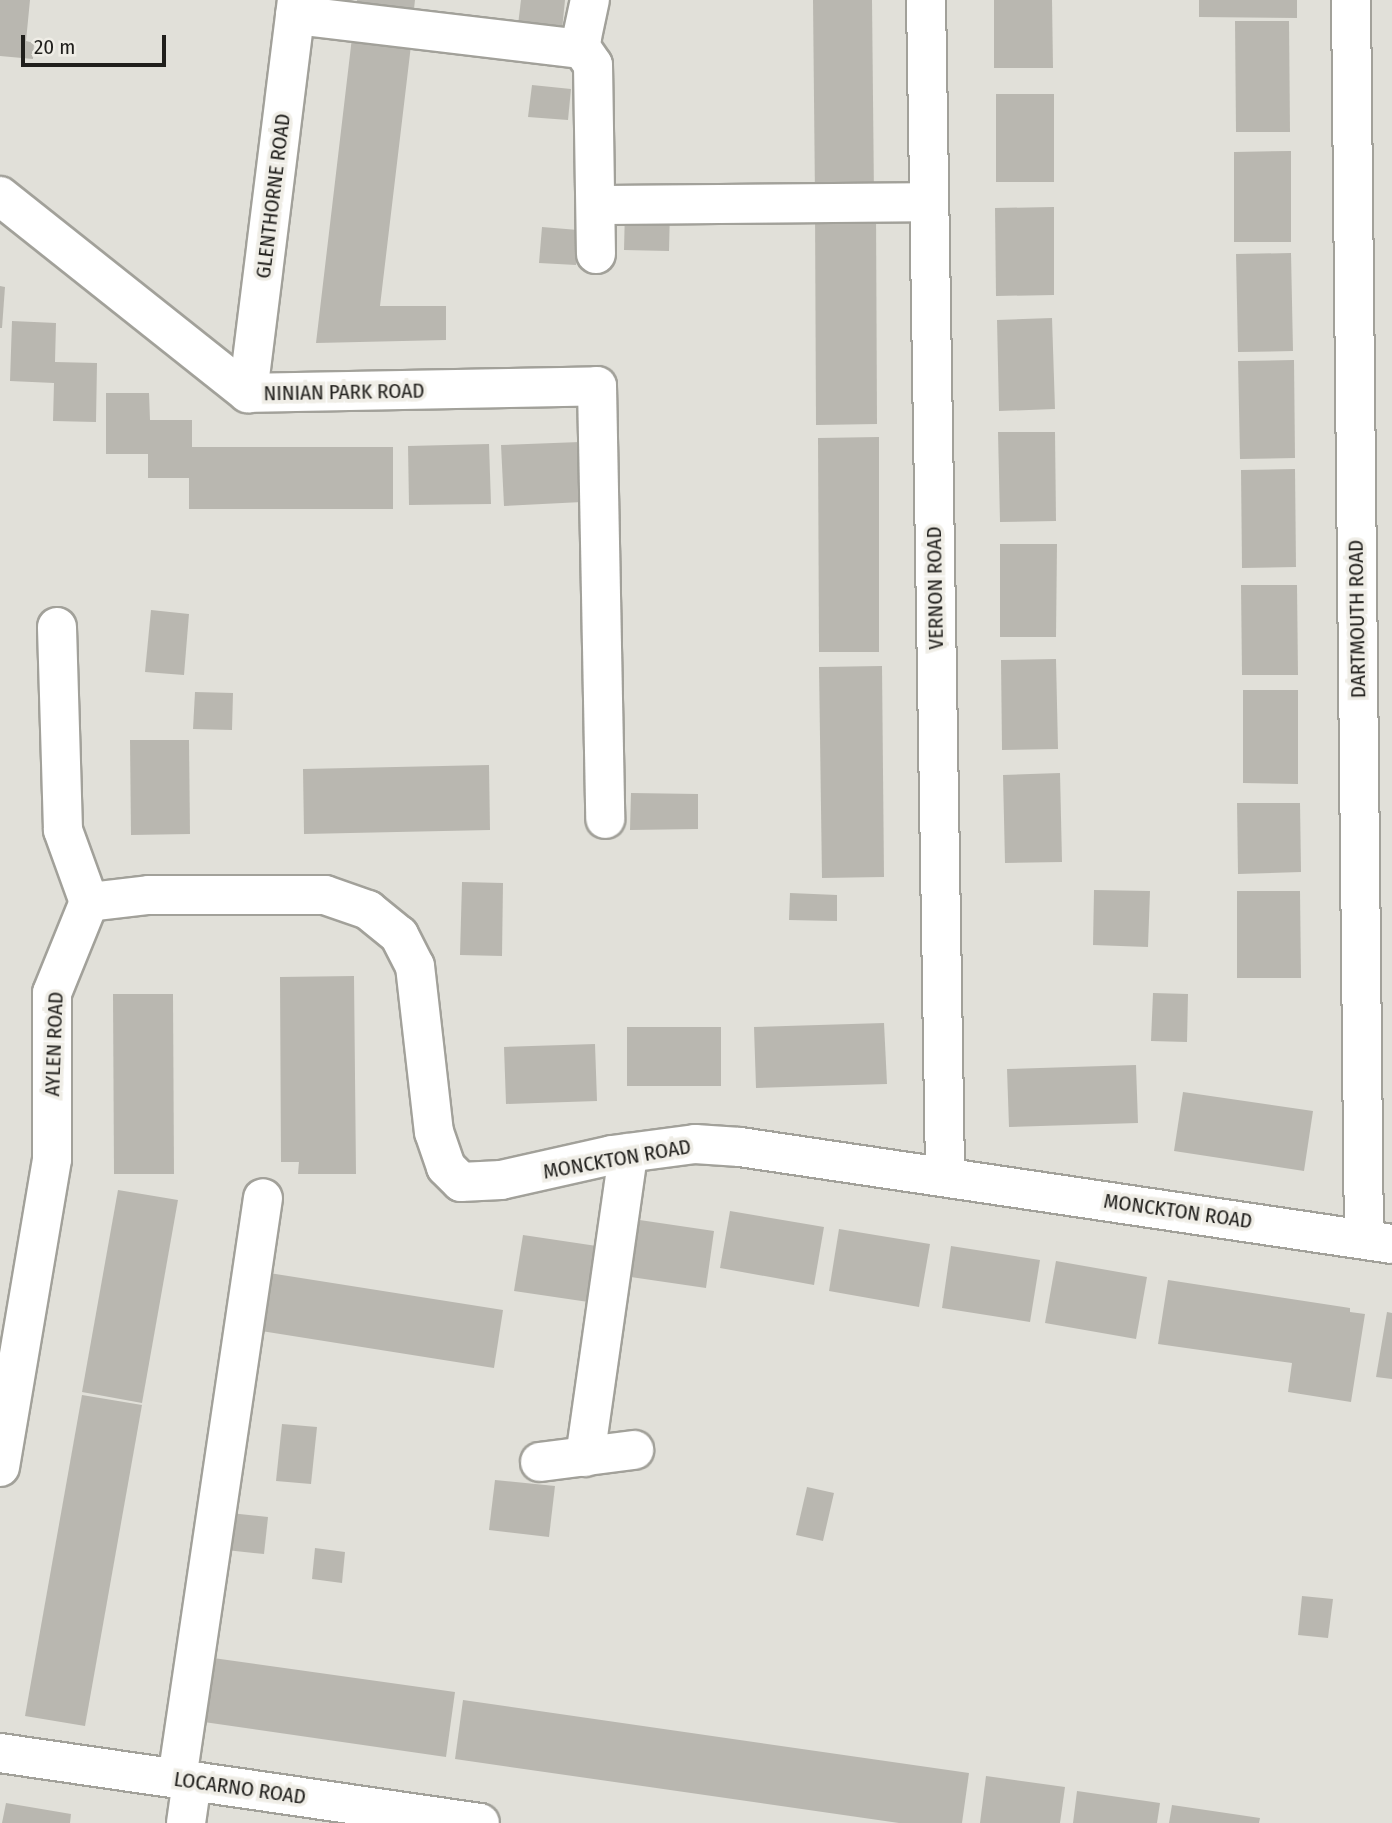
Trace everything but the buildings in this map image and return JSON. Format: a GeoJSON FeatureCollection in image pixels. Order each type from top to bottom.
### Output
{"type":"FeatureCollection","features":[{"type":"Feature","properties":{"kind":"street"},"geometry":{"type":"LineString","coordinates":[[574,47],[582,37],[590,0]]}},
{"type":"Feature","properties":{"kind":"street","name":"VERNON ROAD"},"geometry":{"type":"LineString","coordinates":[[926,0],[945,1176]]}},
{"type":"Feature","properties":{"kind":"street","name":"DARTMOUTH ROAD"},"geometry":{"type":"LineString","coordinates":[[1351,0],[1378,1241]]}},
{"type":"Feature","properties":{"kind":"street"},"geometry":{"type":"LineString","coordinates":[[296,8],[582,49],[593,65],[596,254]]}},
{"type":"Feature","properties":{"kind":"street","name":"GLENTHORNE ROAD"},"geometry":{"type":"LineString","coordinates":[[248,393],[296,8]]}},
{"type":"Feature","properties":{"kind":"street","name":"NINIAN PARK ROAD"},"geometry":{"type":"LineString","coordinates":[[0,196],[248,393],[589,389],[597,386],[604,819]]}},
{"type":"Feature","properties":{"kind":"street"},"geometry":{"type":"LineString","coordinates":[[596,205],[928,202]]}},
{"type":"Feature","properties":{"kind":"street"},"geometry":{"type":"LineString","coordinates":[[57,627],[63,830],[89,902]]}},
{"type":"Feature","properties":{"kind":"street","name":"MONCKTON ROAD"},"geometry":{"type":"LineString","coordinates":[[89,902],[149,895],[325,895],[368,910],[399,935],[415,966],[434,1132],[446,1167],[461,1182],[501,1180],[628,1153],[695,1144],[740,1147],[945,1176],[1378,1241]]}},
{"type":"Feature","properties":{"kind":"street","name":"AYLEN ROAD"},"geometry":{"type":"LineString","coordinates":[[0,1467],[52,1159],[52,993],[89,902]]}},
{"type":"Feature","properties":{"kind":"street"},"geometry":{"type":"LineString","coordinates":[[584,1457],[628,1153]]}},
{"type":"Feature","properties":{"kind":"street"},"geometry":{"type":"LineString","coordinates":[[186,1823],[184,1780],[263,1198]]}},
{"type":"Feature","properties":{"kind":"street"},"geometry":{"type":"LineString","coordinates":[[540,1462],[634,1450]]}},
{"type":"Feature","properties":{"kind":"street","name":"LOCARNO ROAD"},"geometry":{"type":"LineString","coordinates":[[0,1753],[480,1823]]}}]}
